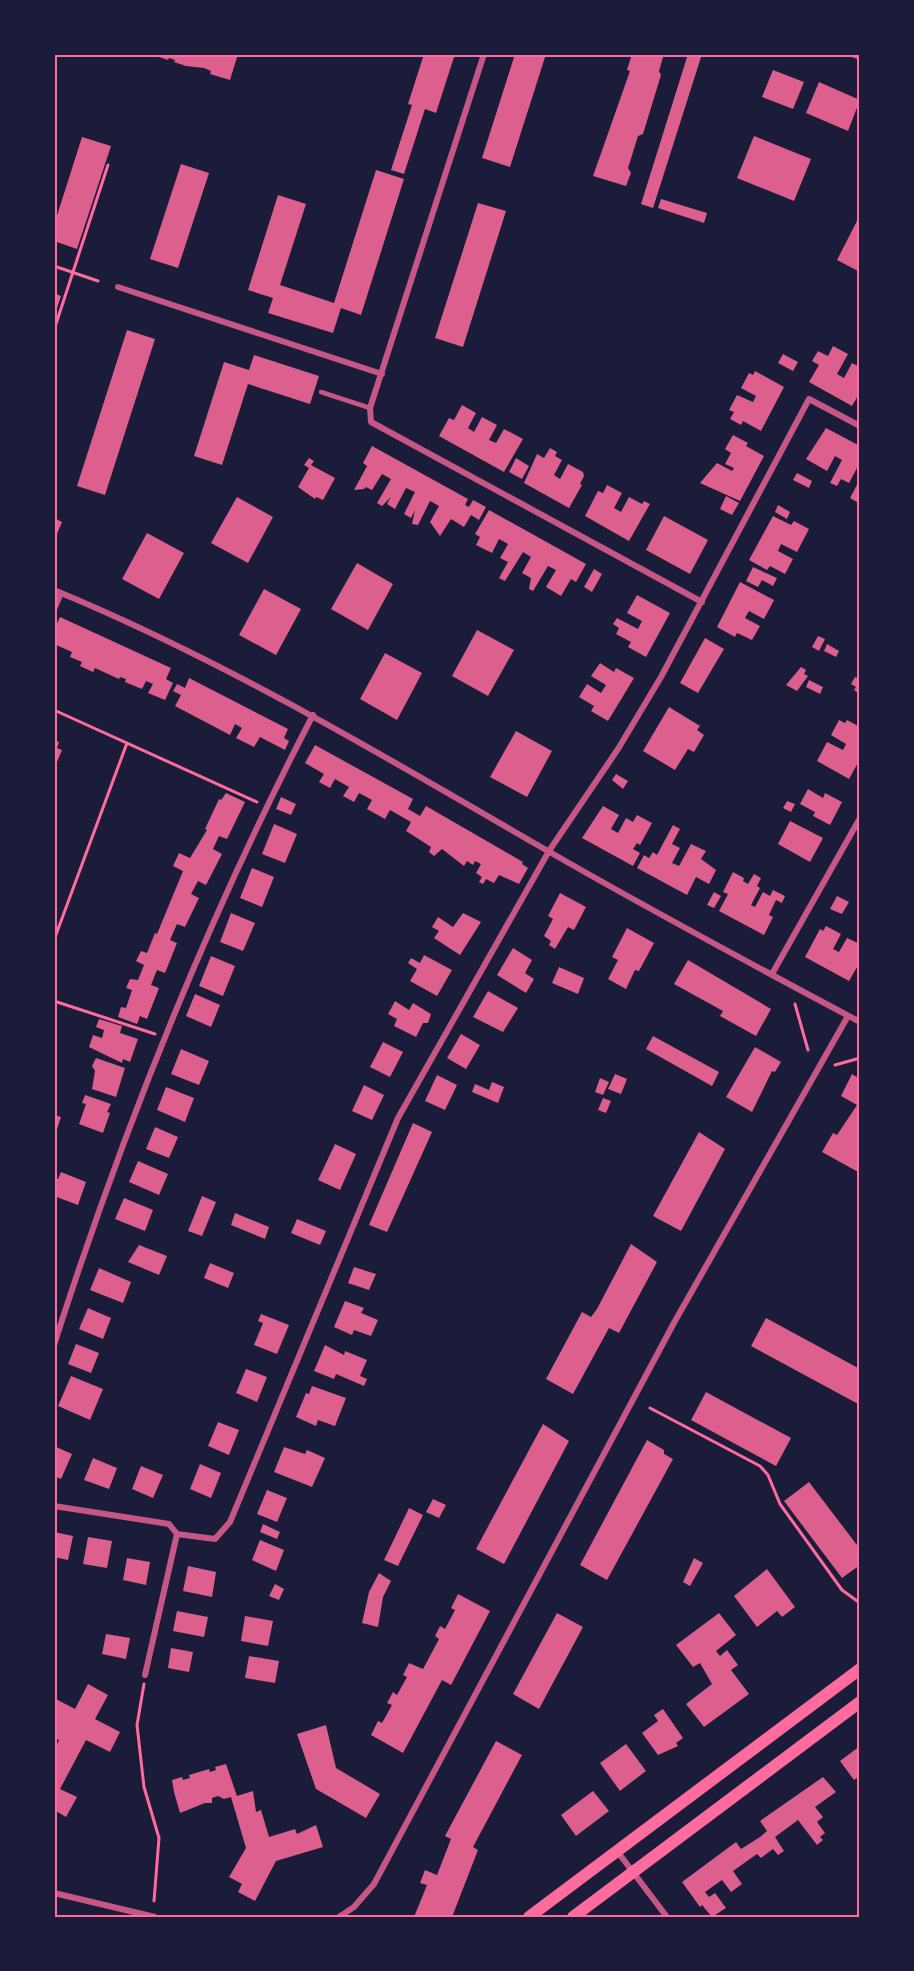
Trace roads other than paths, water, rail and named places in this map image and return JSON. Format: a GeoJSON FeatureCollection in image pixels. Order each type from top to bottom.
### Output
{"type":"FeatureCollection","features":[{"type":"Feature","properties":{"kind":"main road"},"geometry":{"type":"LineString","coordinates":[[529,1917],[860,1669]]}},
{"type":"Feature","properties":{"kind":"main road"},"geometry":{"type":"LineString","coordinates":[[573,1917],[860,1702]]}},
{"type":"Feature","properties":{"kind":"street"},"geometry":{"type":"LineString","coordinates":[[484,54],[382,374],[369,408],[371,422],[702,602]]}},
{"type":"Feature","properties":{"kind":"street"},"geometry":{"type":"LineString","coordinates":[[852,54],[860,57]]}},
{"type":"Feature","properties":{"kind":"street"},"geometry":{"type":"LineString","coordinates":[[118,287],[382,374]]}},
{"type":"Feature","properties":{"kind":"street"},"geometry":{"type":"LineString","coordinates":[[54,1506],[169,1524],[177,1534],[215,1539],[230,1522],[398,1118],[549,851],[618,749],[661,677],[809,399],[860,426]]}},
{"type":"Feature","properties":{"kind":"street"},"geometry":{"type":"LineString","coordinates":[[54,590],[187,650],[313,715],[549,851],[860,1022]]}},
{"type":"Feature","properties":{"kind":"street"},"geometry":{"type":"LineString","coordinates":[[54,609],[61,593]]}},
{"type":"Feature","properties":{"kind":"street"},"geometry":{"type":"LineString","coordinates":[[54,1345],[164,1037],[266,806],[313,715]]}},
{"type":"Feature","properties":{"kind":"street"},"geometry":{"type":"LineString","coordinates":[[772,974],[860,818]]}},
{"type":"Feature","properties":{"kind":"street"},"geometry":{"type":"LineString","coordinates":[[339,1917],[354,1907],[374,1884],[675,1321],[848,1016]]}},
{"type":"Feature","properties":{"kind":"street"},"geometry":{"type":"LineString","coordinates":[[145,1675],[177,1534]]}},
{"type":"Feature","properties":{"kind":"street"},"geometry":{"type":"LineString","coordinates":[[617,1851],[667,1917]]}},
{"type":"Feature","properties":{"kind":"street"},"geometry":{"type":"LineString","coordinates":[[54,1893],[155,1917]]}},
{"type":"Feature","properties":{"kind":"lane"},"geometry":{"type":"LineString","coordinates":[[321,392],[369,408]]}}]}
